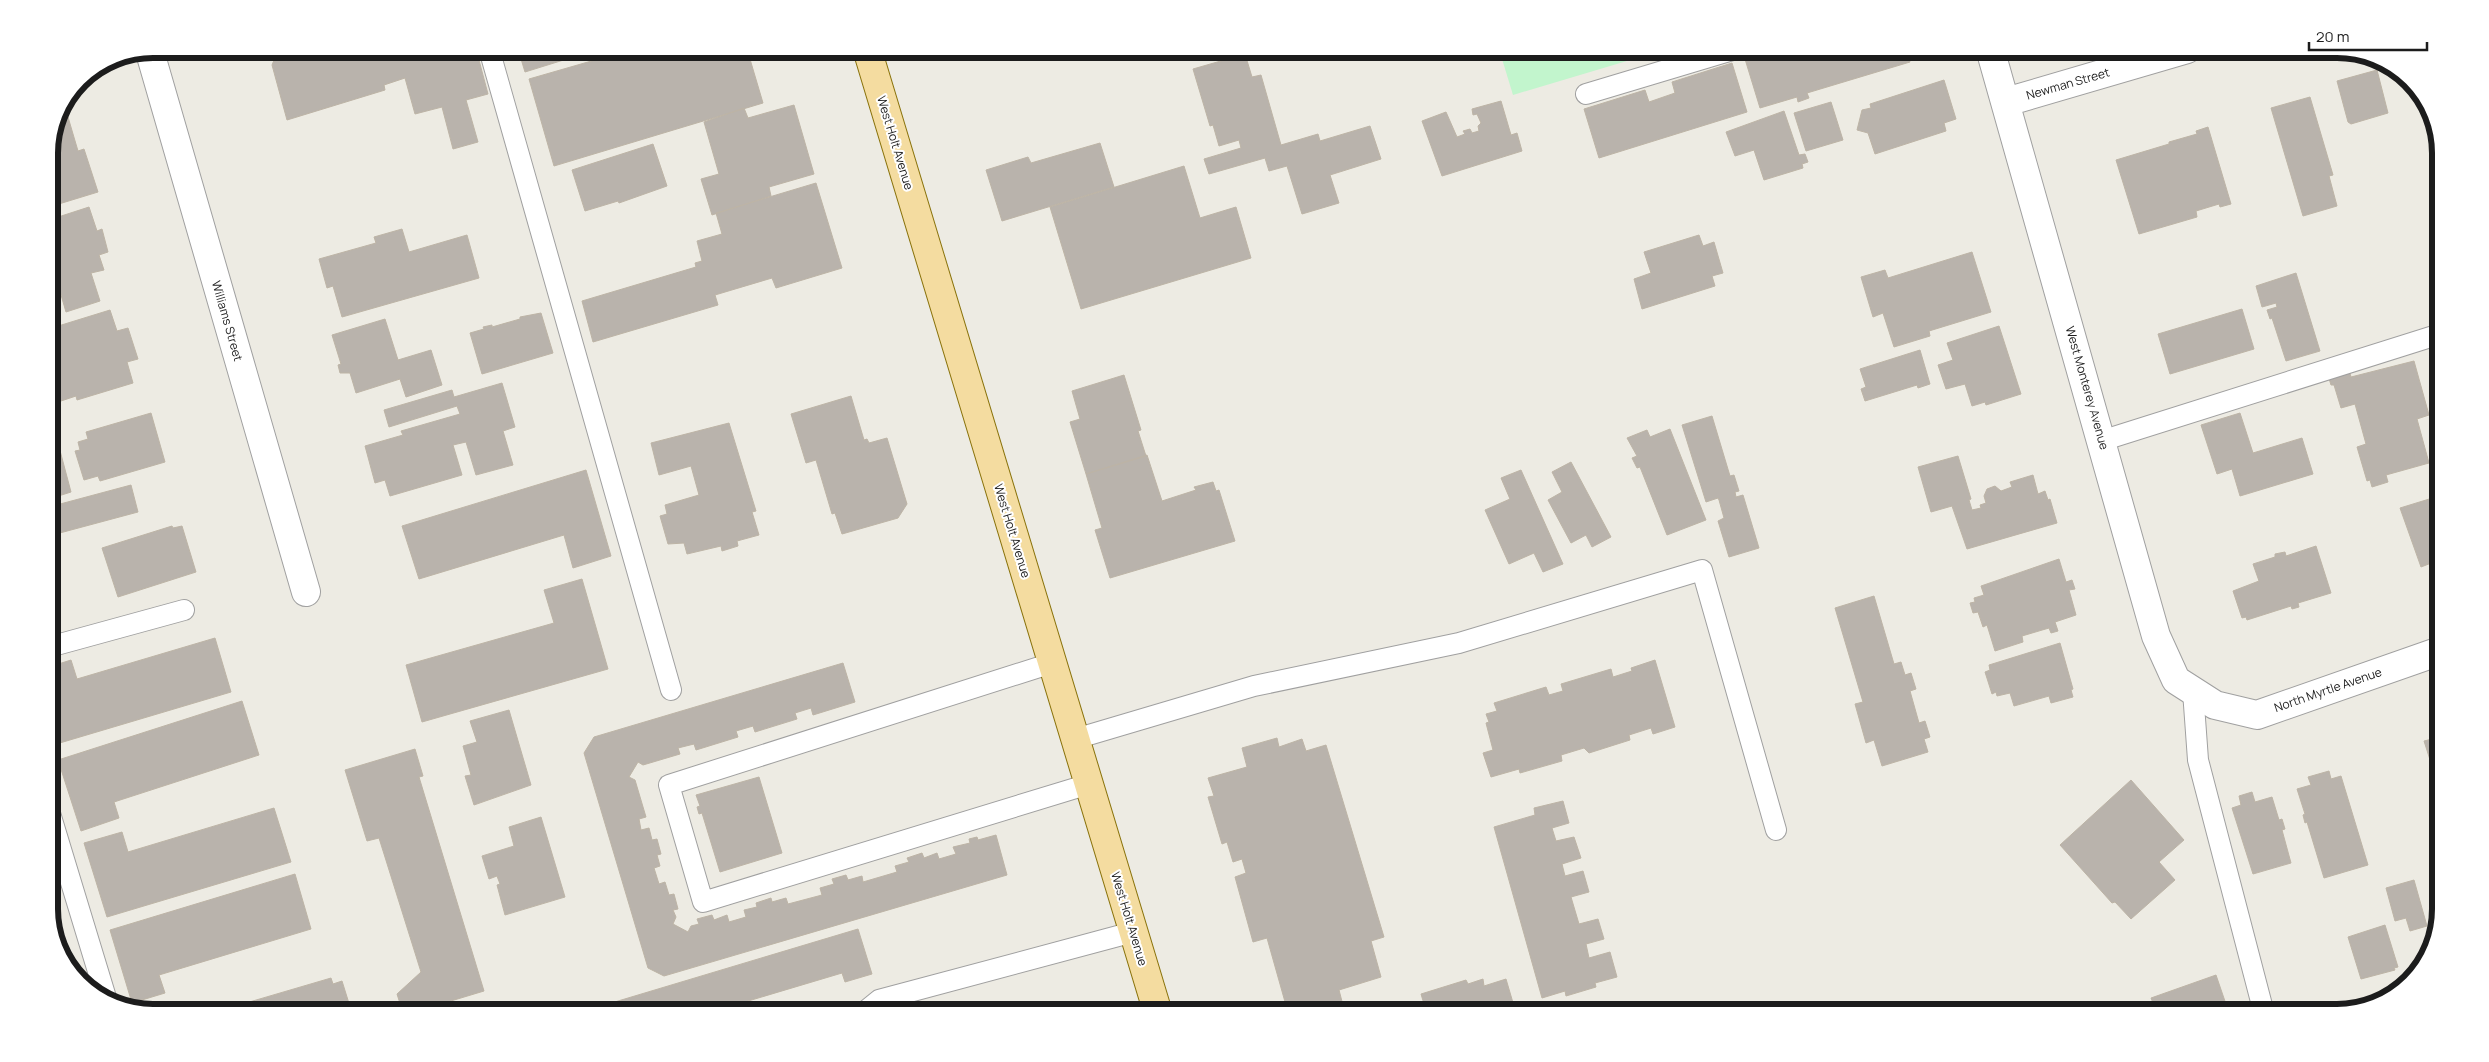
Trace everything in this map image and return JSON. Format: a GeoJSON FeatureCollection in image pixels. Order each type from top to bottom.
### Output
{"type":"FeatureCollection","features":[{"type":"Feature","properties":{"kind":"main road","name":"West Holt Avenue"},"geometry":{"type":"LineString","coordinates":[[870,58],[1155,1004]]}},
{"type":"Feature","properties":{"kind":"street","name":"Williams Street"},"geometry":{"type":"LineString","coordinates":[[150,58],[306,592]]}},
{"type":"Feature","properties":{"kind":"street","name":"West Monterey Avenue"},"geometry":{"type":"LineString","coordinates":[[1993,58],[2156,636],[2176,680],[2204,698]]}},
{"type":"Feature","properties":{"kind":"street","name":"Newman Street"},"geometry":{"type":"LineString","coordinates":[[2006,102],[2156,58]]}},
{"type":"Feature","properties":{"kind":"street","name":"North Myrtle Avenue"},"geometry":{"type":"LineString","coordinates":[[2204,698],[2257,715],[2432,655]]}},
{"type":"Feature","properties":{"kind":"lane"},"geometry":{"type":"LineString","coordinates":[[492,58],[671,690]]}},
{"type":"Feature","properties":{"kind":"lane"},"geometry":{"type":"LineString","coordinates":[[1586,94],[1706,58]]}},
{"type":"Feature","properties":{"kind":"lane"},"geometry":{"type":"LineString","coordinates":[[2101,441],[2431,337]]}},
{"type":"Feature","properties":{"kind":"lane"},"geometry":{"type":"LineString","coordinates":[[1075,739],[1254,686],[1459,643],[1702,570],[1776,830]]}},
{"type":"Feature","properties":{"kind":"lane"},"geometry":{"type":"LineString","coordinates":[[58,645],[184,610]]}},
{"type":"Feature","properties":{"kind":"lane"},"geometry":{"type":"LineString","coordinates":[[1052,663],[669,785],[703,902],[1089,784]]}},
{"type":"Feature","properties":{"kind":"lane"},"geometry":{"type":"LineString","coordinates":[[2204,698],[2198,760],[2262,1004]]}},
{"type":"Feature","properties":{"kind":"lane"},"geometry":{"type":"LineString","coordinates":[[58,840],[104,991]]}},
{"type":"Feature","properties":{"kind":"lane"},"geometry":{"type":"LineString","coordinates":[[874,1004],[879,1000],[1133,932]]}},
{"type":"Feature","properties":{"kind":"green space"},"geometry":{"type":"Polygon","coordinates":[[[1502,58],[1637,58],[1513,95],[1502,58]]]}},
{"type":"Feature","properties":{"kind":"building"},"geometry":{"type":"Polygon","coordinates":[[[275,58],[375,58],[376,61],[385,58],[478,58],[488,94],[466,100],[478,142],[453,149],[442,107],[415,114],[405,78],[384,85],[385,90],[287,120],[272,65],[275,58]]]}},
{"type":"Feature","properties":{"kind":"building"},"geometry":{"type":"Polygon","coordinates":[[[521,58],[570,58],[525,72],[521,58]]]}},
{"type":"Feature","properties":{"kind":"building"},"geometry":{"type":"Polygon","coordinates":[[[602,58],[750,58],[763,103],[554,166],[529,79],[602,58]]]}},
{"type":"Feature","properties":{"kind":"building"},"geometry":{"type":"Polygon","coordinates":[[[1231,58],[1246,58],[1252,77],[1261,75],[1281,145],[1318,134],[1320,141],[1370,126],[1381,159],[1330,175],[1339,203],[1302,214],[1287,166],[1269,171],[1265,158],[1209,174],[1204,159],[1241,148],[1239,140],[1219,146],[1213,125],[1210,126],[1193,69],[1231,58]]]}},
{"type":"Feature","properties":{"kind":"building"},"geometry":{"type":"Polygon","coordinates":[[[1909,58],[1910,62],[1807,93],[1809,98],[1798,102],[1797,97],[1760,108],[1745,59],[1909,58]]]}},
{"type":"Feature","properties":{"kind":"building"},"geometry":{"type":"Polygon","coordinates":[[[1732,63],[1747,112],[1599,158],[1584,109],[1645,90],[1649,102],[1675,93],[1672,82],[1732,63]]]}},
{"type":"Feature","properties":{"kind":"building"},"geometry":{"type":"Polygon","coordinates":[[[2377,70],[2388,113],[2351,124],[2348,122],[2337,81],[2377,70]]]}},
{"type":"Feature","properties":{"kind":"building"},"geometry":{"type":"Polygon","coordinates":[[[1944,80],[1956,119],[1944,123],[1946,131],[1875,154],[1868,133],[1857,130],[1862,110],[1871,108],[1870,104],[1944,80]]]}},
{"type":"Feature","properties":{"kind":"building"},"geometry":{"type":"Polygon","coordinates":[[[2310,97],[2333,175],[2329,176],[2337,206],[2303,216],[2271,108],[2310,97]]]}},
{"type":"Feature","properties":{"kind":"building"},"geometry":{"type":"Polygon","coordinates":[[[1501,101],[1511,135],[1517,133],[1522,151],[1442,176],[1422,121],[1446,112],[1457,137],[1465,134],[1463,131],[1470,129],[1472,133],[1479,131],[1478,126],[1481,123],[1477,114],[1473,115],[1472,109],[1501,101]]]}},
{"type":"Feature","properties":{"kind":"building"},"geometry":{"type":"Polygon","coordinates":[[[1831,102],[1843,140],[1806,151],[1794,113],[1831,102]]]}},
{"type":"Feature","properties":{"kind":"building"},"geometry":{"type":"Polygon","coordinates":[[[794,105],[814,174],[769,187],[771,196],[712,215],[701,179],[719,174],[704,122],[744,108],[748,118],[794,105]]]}},
{"type":"Feature","properties":{"kind":"building"},"geometry":{"type":"Polygon","coordinates":[[[1784,111],[1799,155],[1805,154],[1808,162],[1802,164],[1803,168],[1764,180],[1754,150],[1735,156],[1726,132],[1784,111]]]}},
{"type":"Feature","properties":{"kind":"building"},"geometry":{"type":"Polygon","coordinates":[[[68,117],[78,151],[84,149],[98,192],[58,204],[58,146],[59,134],[64,118],[68,117]]]}},
{"type":"Feature","properties":{"kind":"building"},"geometry":{"type":"Polygon","coordinates":[[[2208,127],[2231,204],[2220,207],[2219,204],[2196,211],[2197,217],[2139,234],[2116,160],[2197,134],[2196,131],[2208,127]]]}},
{"type":"Feature","properties":{"kind":"building"},"geometry":{"type":"Polygon","coordinates":[[[1100,143],[1114,187],[1002,221],[986,170],[1028,157],[1031,163],[1100,143]]]}},
{"type":"Feature","properties":{"kind":"building"},"geometry":{"type":"Polygon","coordinates":[[[653,144],[667,186],[619,203],[618,201],[585,211],[572,170],[653,144]]]}},
{"type":"Feature","properties":{"kind":"building"},"geometry":{"type":"Polygon","coordinates":[[[1184,166],[1200,218],[1236,207],[1251,258],[1081,309],[1050,207],[1184,166]]]}},
{"type":"Feature","properties":{"kind":"building"},"geometry":{"type":"Polygon","coordinates":[[[816,183],[842,268],[776,288],[772,278],[715,295],[718,305],[593,342],[582,301],[696,267],[695,263],[702,261],[697,241],[722,234],[716,213],[816,183]]]}},
{"type":"Feature","properties":{"kind":"building"},"geometry":{"type":"Polygon","coordinates":[[[89,207],[97,231],[102,229],[108,252],[99,255],[104,270],[91,273],[100,301],[66,312],[58,288],[58,217],[89,207]]]}},
{"type":"Feature","properties":{"kind":"building"},"geometry":{"type":"Polygon","coordinates":[[[402,229],[409,252],[467,235],[479,278],[342,317],[333,286],[327,288],[319,259],[376,243],[374,237],[402,229]]]}},
{"type":"Feature","properties":{"kind":"building"},"geometry":{"type":"Polygon","coordinates":[[[1699,235],[1703,246],[1714,242],[1723,273],[1712,276],[1715,286],[1642,309],[1634,279],[1651,273],[1644,252],[1699,235]]]}},
{"type":"Feature","properties":{"kind":"building"},"geometry":{"type":"Polygon","coordinates":[[[1972,252],[1991,312],[1929,331],[1930,336],[1894,347],[1883,313],[1873,317],[1861,277],[1885,270],[1888,278],[1972,252]]]}},
{"type":"Feature","properties":{"kind":"building"},"geometry":{"type":"Polygon","coordinates":[[[2296,273],[2320,351],[2286,361],[2272,318],[2270,319],[2267,310],[2277,307],[2276,303],[2262,307],[2256,286],[2296,273]]]}},
{"type":"Feature","properties":{"kind":"building"},"geometry":{"type":"Polygon","coordinates":[[[2242,309],[2254,349],[2170,374],[2158,334],[2242,309]]]}},
{"type":"Feature","properties":{"kind":"building"},"geometry":{"type":"Polygon","coordinates":[[[110,310],[117,331],[128,328],[138,359],[127,362],[133,383],[77,400],[76,396],[58,402],[58,326],[110,310]]]}},
{"type":"Feature","properties":{"kind":"building"},"geometry":{"type":"Polygon","coordinates":[[[541,313],[553,353],[482,374],[470,333],[484,329],[483,327],[492,325],[492,327],[520,319],[520,317],[541,313]]]}},
{"type":"Feature","properties":{"kind":"building"},"geometry":{"type":"Polygon","coordinates":[[[385,319],[398,360],[431,350],[442,385],[406,397],[400,379],[356,393],[350,373],[340,373],[338,365],[341,364],[332,335],[385,319]]]}},
{"type":"Feature","properties":{"kind":"building"},"geometry":{"type":"Polygon","coordinates":[[[1999,326],[2021,394],[1986,405],[1985,402],[1972,406],[1965,384],[1946,389],[1938,365],[1953,360],[1947,343],[1999,326]]]}},
{"type":"Feature","properties":{"kind":"building"},"geometry":{"type":"Polygon","coordinates":[[[1920,350],[1930,384],[1918,388],[1917,385],[1865,401],[1861,389],[1866,387],[1860,369],[1920,350]]]}},
{"type":"Feature","properties":{"kind":"building"},"geometry":{"type":"Polygon","coordinates":[[[2414,361],[2429,415],[2417,419],[2429,463],[2386,475],[2388,482],[2372,487],[2370,480],[2367,481],[2357,447],[2366,444],[2355,404],[2341,408],[2334,385],[2331,385],[2327,372],[2348,366],[2351,377],[2414,361]]]}},
{"type":"Feature","properties":{"kind":"building"},"geometry":{"type":"Polygon","coordinates":[[[1124,375],[1141,430],[1138,431],[1146,456],[1086,474],[1070,422],[1080,419],[1072,391],[1124,375]]]}},
{"type":"Feature","properties":{"kind":"building"},"geometry":{"type":"Polygon","coordinates":[[[502,383],[515,427],[503,431],[513,465],[476,475],[466,442],[453,445],[462,475],[390,496],[385,480],[375,483],[365,446],[403,435],[401,431],[460,414],[457,406],[389,427],[384,410],[452,390],[454,397],[502,383]]]}},
{"type":"Feature","properties":{"kind":"building"},"geometry":{"type":"Polygon","coordinates":[[[851,396],[864,440],[867,439],[869,443],[887,438],[907,504],[898,518],[842,534],[835,513],[832,514],[816,460],[806,463],[791,414],[851,396]]]}},
{"type":"Feature","properties":{"kind":"building"},"geometry":{"type":"Polygon","coordinates":[[[151,413],[165,462],[100,481],[98,476],[84,480],[75,451],[80,450],[78,442],[88,439],[86,432],[151,413]]]}},
{"type":"Feature","properties":{"kind":"building"},"geometry":{"type":"Polygon","coordinates":[[[2240,413],[2253,453],[2302,438],[2313,474],[2240,496],[2232,469],[2217,474],[2201,425],[2240,413]]]}},
{"type":"Feature","properties":{"kind":"building"},"geometry":{"type":"Polygon","coordinates":[[[1712,416],[1730,476],[1734,475],[1739,491],[1735,492],[1736,497],[1743,495],[1759,548],[1729,557],[1718,521],[1724,518],[1719,500],[1718,498],[1706,502],[1682,425],[1712,416]]]}},
{"type":"Feature","properties":{"kind":"building"},"geometry":{"type":"Polygon","coordinates":[[[729,423],[756,511],[752,512],[759,535],[737,541],[738,546],[722,551],[721,546],[687,554],[684,543],[668,544],[660,516],[667,514],[665,505],[699,495],[691,466],[659,475],[651,443],[729,423]]]}},
{"type":"Feature","properties":{"kind":"building"},"geometry":{"type":"Polygon","coordinates":[[[1670,429],[1706,520],[1667,535],[1640,467],[1637,468],[1632,458],[1637,456],[1627,438],[1647,430],[1650,437],[1670,429]]]}},
{"type":"Feature","properties":{"kind":"building"},"geometry":{"type":"Polygon","coordinates":[[[58,443],[71,492],[58,496],[58,443]]]}},
{"type":"Feature","properties":{"kind":"building"},"geometry":{"type":"Polygon","coordinates":[[[1147,455],[1162,501],[1196,490],[1194,487],[1213,482],[1216,491],[1219,490],[1235,541],[1110,578],[1095,530],[1102,528],[1086,474],[1147,455]]]}},
{"type":"Feature","properties":{"kind":"building"},"geometry":{"type":"Polygon","coordinates":[[[1958,456],[1971,499],[1969,500],[1972,510],[1981,508],[1980,505],[1986,503],[1984,496],[1987,489],[1995,486],[2001,491],[2012,487],[2010,482],[2033,475],[2038,494],[2045,491],[2048,500],[2050,499],[2057,523],[1967,549],[1952,506],[1931,512],[1918,467],[1958,456]]]}},
{"type":"Feature","properties":{"kind":"building"},"geometry":{"type":"Polygon","coordinates":[[[1571,462],[1611,537],[1592,547],[1586,535],[1571,543],[1548,500],[1562,492],[1552,472],[1571,462]]]}},
{"type":"Feature","properties":{"kind":"building"},"geometry":{"type":"Polygon","coordinates":[[[586,470],[611,556],[573,568],[564,535],[419,579],[402,526],[586,470]]]}},
{"type":"Feature","properties":{"kind":"building"},"geometry":{"type":"Polygon","coordinates":[[[1521,470],[1563,564],[1543,572],[1534,553],[1509,564],[1485,510],[1510,499],[1501,478],[1521,470]]]}},
{"type":"Feature","properties":{"kind":"building"},"geometry":{"type":"Polygon","coordinates":[[[131,485],[138,512],[58,533],[58,505],[131,485]]]}},
{"type":"Feature","properties":{"kind":"building"},"geometry":{"type":"Polygon","coordinates":[[[2431,498],[2432,563],[2421,567],[2400,508],[2431,498]]]}},
{"type":"Feature","properties":{"kind":"building"},"geometry":{"type":"Polygon","coordinates":[[[172,526],[173,528],[182,526],[196,572],[118,597],[102,548],[172,526]]]}},
{"type":"Feature","properties":{"kind":"building"},"geometry":{"type":"Polygon","coordinates":[[[2316,546],[2331,593],[2298,603],[2299,607],[2292,609],[2291,606],[2247,620],[2246,617],[2242,618],[2233,591],[2259,581],[2253,564],[2275,557],[2275,554],[2285,552],[2286,556],[2316,546]]]}},
{"type":"Feature","properties":{"kind":"building"},"geometry":{"type":"Polygon","coordinates":[[[2059,559],[2066,582],[2072,580],[2075,589],[2069,590],[2076,615],[2055,622],[2058,631],[2051,633],[2049,628],[2022,636],[2023,642],[1995,651],[1987,625],[1983,627],[1978,612],[1973,613],[1970,603],[1975,602],[1974,598],[1984,595],[1981,586],[2059,559]]]}},
{"type":"Feature","properties":{"kind":"building"},"geometry":{"type":"Polygon","coordinates":[[[582,579],[608,669],[422,722],[406,665],[554,623],[544,590],[582,579]]]}},
{"type":"Feature","properties":{"kind":"building"},"geometry":{"type":"Polygon","coordinates":[[[1874,596],[1894,664],[1901,662],[1905,675],[1911,673],[1916,689],[1910,691],[1919,723],[1925,721],[1930,737],[1924,739],[1928,752],[1882,766],[1874,740],[1866,743],[1855,704],[1863,702],[1835,608],[1874,596]]]}},
{"type":"Feature","properties":{"kind":"building"},"geometry":{"type":"Polygon","coordinates":[[[215,638],[231,692],[58,744],[58,664],[71,660],[77,679],[215,638]]]}},
{"type":"Feature","properties":{"kind":"building"},"geometry":{"type":"Polygon","coordinates":[[[2060,643],[2073,689],[2071,690],[2073,697],[2051,703],[2049,696],[2014,706],[2010,693],[1997,696],[1996,692],[1992,694],[1985,672],[1990,670],[1989,665],[2060,643]]]}},
{"type":"Feature","properties":{"kind":"building"},"geometry":{"type":"Polygon","coordinates":[[[1655,660],[1675,727],[1653,734],[1651,728],[1629,735],[1630,740],[1589,753],[1584,748],[1561,755],[1562,761],[1520,773],[1519,769],[1491,777],[1483,753],[1493,750],[1486,723],[1489,722],[1486,714],[1497,711],[1494,703],[1546,687],[1549,695],[1563,691],[1561,684],[1611,669],[1613,677],[1632,671],[1631,668],[1655,660]]]}},
{"type":"Feature","properties":{"kind":"building"},"geometry":{"type":"Polygon","coordinates":[[[843,663],[855,702],[813,715],[811,708],[795,713],[797,719],[755,732],[753,726],[736,731],[738,737],[696,750],[694,744],[678,748],[680,754],[643,765],[638,762],[629,777],[635,780],[646,817],[639,819],[641,830],[649,828],[652,840],[657,839],[661,854],[657,855],[660,866],[654,868],[659,884],[665,882],[669,895],[674,894],[678,909],[673,910],[676,917],[673,924],[688,932],[691,926],[699,924],[697,919],[712,915],[714,920],[727,915],[729,922],[746,917],[744,910],[757,907],[756,903],[771,898],[772,902],[786,898],[788,904],[822,895],[820,888],[834,884],[832,879],[846,875],[848,880],[862,876],[863,882],[897,872],[895,866],[909,862],[907,858],[922,853],[924,858],[937,853],[939,859],[956,854],[953,847],[970,843],[969,839],[977,837],[978,840],[996,835],[1007,875],[664,976],[648,968],[584,753],[594,737],[843,663]]]}},
{"type":"Feature","properties":{"kind":"building"},"geometry":{"type":"Polygon","coordinates":[[[242,701],[259,755],[114,802],[119,818],[81,831],[58,760],[242,701]]]}},
{"type":"Feature","properties":{"kind":"building"},"geometry":{"type":"Polygon","coordinates":[[[509,710],[531,785],[474,805],[465,776],[471,775],[463,746],[477,742],[470,721],[509,710]]]}},
{"type":"Feature","properties":{"kind":"building"},"geometry":{"type":"Polygon","coordinates":[[[1277,738],[1279,747],[1302,739],[1306,751],[1326,745],[1384,937],[1371,941],[1381,977],[1339,990],[1343,1004],[1286,1004],[1267,938],[1253,942],[1235,877],[1246,873],[1242,859],[1233,862],[1227,842],[1222,844],[1208,797],[1214,796],[1208,778],[1247,767],[1242,748],[1277,738]]]}},
{"type":"Feature","properties":{"kind":"building"},"geometry":{"type":"Polygon","coordinates":[[[2432,739],[2432,765],[2424,741],[2432,739]]]}},
{"type":"Feature","properties":{"kind":"building"},"geometry":{"type":"Polygon","coordinates":[[[415,749],[423,776],[419,777],[484,991],[441,1004],[400,1004],[397,994],[421,972],[379,838],[367,841],[345,770],[415,749]]]}},
{"type":"Feature","properties":{"kind":"building"},"geometry":{"type":"Polygon","coordinates":[[[2329,771],[2331,779],[2341,776],[2368,865],[2324,878],[2307,822],[2305,823],[2303,815],[2305,814],[2297,789],[2311,785],[2308,777],[2329,771]]]}},
{"type":"Feature","properties":{"kind":"building"},"geometry":{"type":"Polygon","coordinates":[[[759,777],[782,853],[720,872],[702,813],[699,814],[697,807],[700,806],[696,795],[759,777]]]}},
{"type":"Feature","properties":{"kind":"building"},"geometry":{"type":"Polygon","coordinates":[[[2131,780],[2184,840],[2159,862],[2175,880],[2131,919],[2115,902],[2112,903],[2060,845],[2131,780]]]}},
{"type":"Feature","properties":{"kind":"building"},"geometry":{"type":"Polygon","coordinates":[[[2252,792],[2255,802],[2272,797],[2279,820],[2282,819],[2285,829],[2282,830],[2291,863],[2253,874],[2232,808],[2241,805],[2239,796],[2252,792]]]}},
{"type":"Feature","properties":{"kind":"building"},"geometry":{"type":"Polygon","coordinates":[[[1563,801],[1569,823],[1552,828],[1556,841],[1574,837],[1581,858],[1562,864],[1565,876],[1583,871],[1589,892],[1571,897],[1579,924],[1598,919],[1604,939],[1586,944],[1589,958],[1610,952],[1617,977],[1595,983],[1596,987],[1566,996],[1565,991],[1542,998],[1494,827],[1535,815],[1534,808],[1563,801]]]}},
{"type":"Feature","properties":{"kind":"building"},"geometry":{"type":"Polygon","coordinates":[[[274,808],[291,862],[107,917],[84,843],[122,832],[128,852],[274,808]]]}},
{"type":"Feature","properties":{"kind":"building"},"geometry":{"type":"Polygon","coordinates":[[[541,817],[565,897],[505,915],[497,885],[500,884],[497,876],[489,879],[482,856],[514,846],[509,827],[541,817]]]}},
{"type":"Feature","properties":{"kind":"building"},"geometry":{"type":"Polygon","coordinates":[[[295,874],[311,929],[159,975],[165,993],[133,1003],[110,930],[295,874]]]}},
{"type":"Feature","properties":{"kind":"building"},"geometry":{"type":"Polygon","coordinates":[[[2414,880],[2427,926],[2410,931],[2406,918],[2395,921],[2386,888],[2414,880]]]}},
{"type":"Feature","properties":{"kind":"building"},"geometry":{"type":"Polygon","coordinates":[[[2385,925],[2398,967],[2394,968],[2395,970],[2361,979],[2348,937],[2385,925]]]}},
{"type":"Feature","properties":{"kind":"building"},"geometry":{"type":"Polygon","coordinates":[[[858,929],[872,974],[845,982],[842,973],[738,1004],[608,1004],[858,929]]]}},
{"type":"Feature","properties":{"kind":"building"},"geometry":{"type":"Polygon","coordinates":[[[2216,975],[2226,1004],[2153,1004],[2151,998],[2216,975]]]}},
{"type":"Feature","properties":{"kind":"building"},"geometry":{"type":"Polygon","coordinates":[[[331,978],[333,984],[342,981],[349,1004],[243,1004],[331,978]]]}},
{"type":"Feature","properties":{"kind":"building"},"geometry":{"type":"Polygon","coordinates":[[[1483,979],[1484,986],[1506,979],[1513,1004],[1424,1004],[1421,994],[1466,980],[1468,984],[1483,979]]]}}]}
